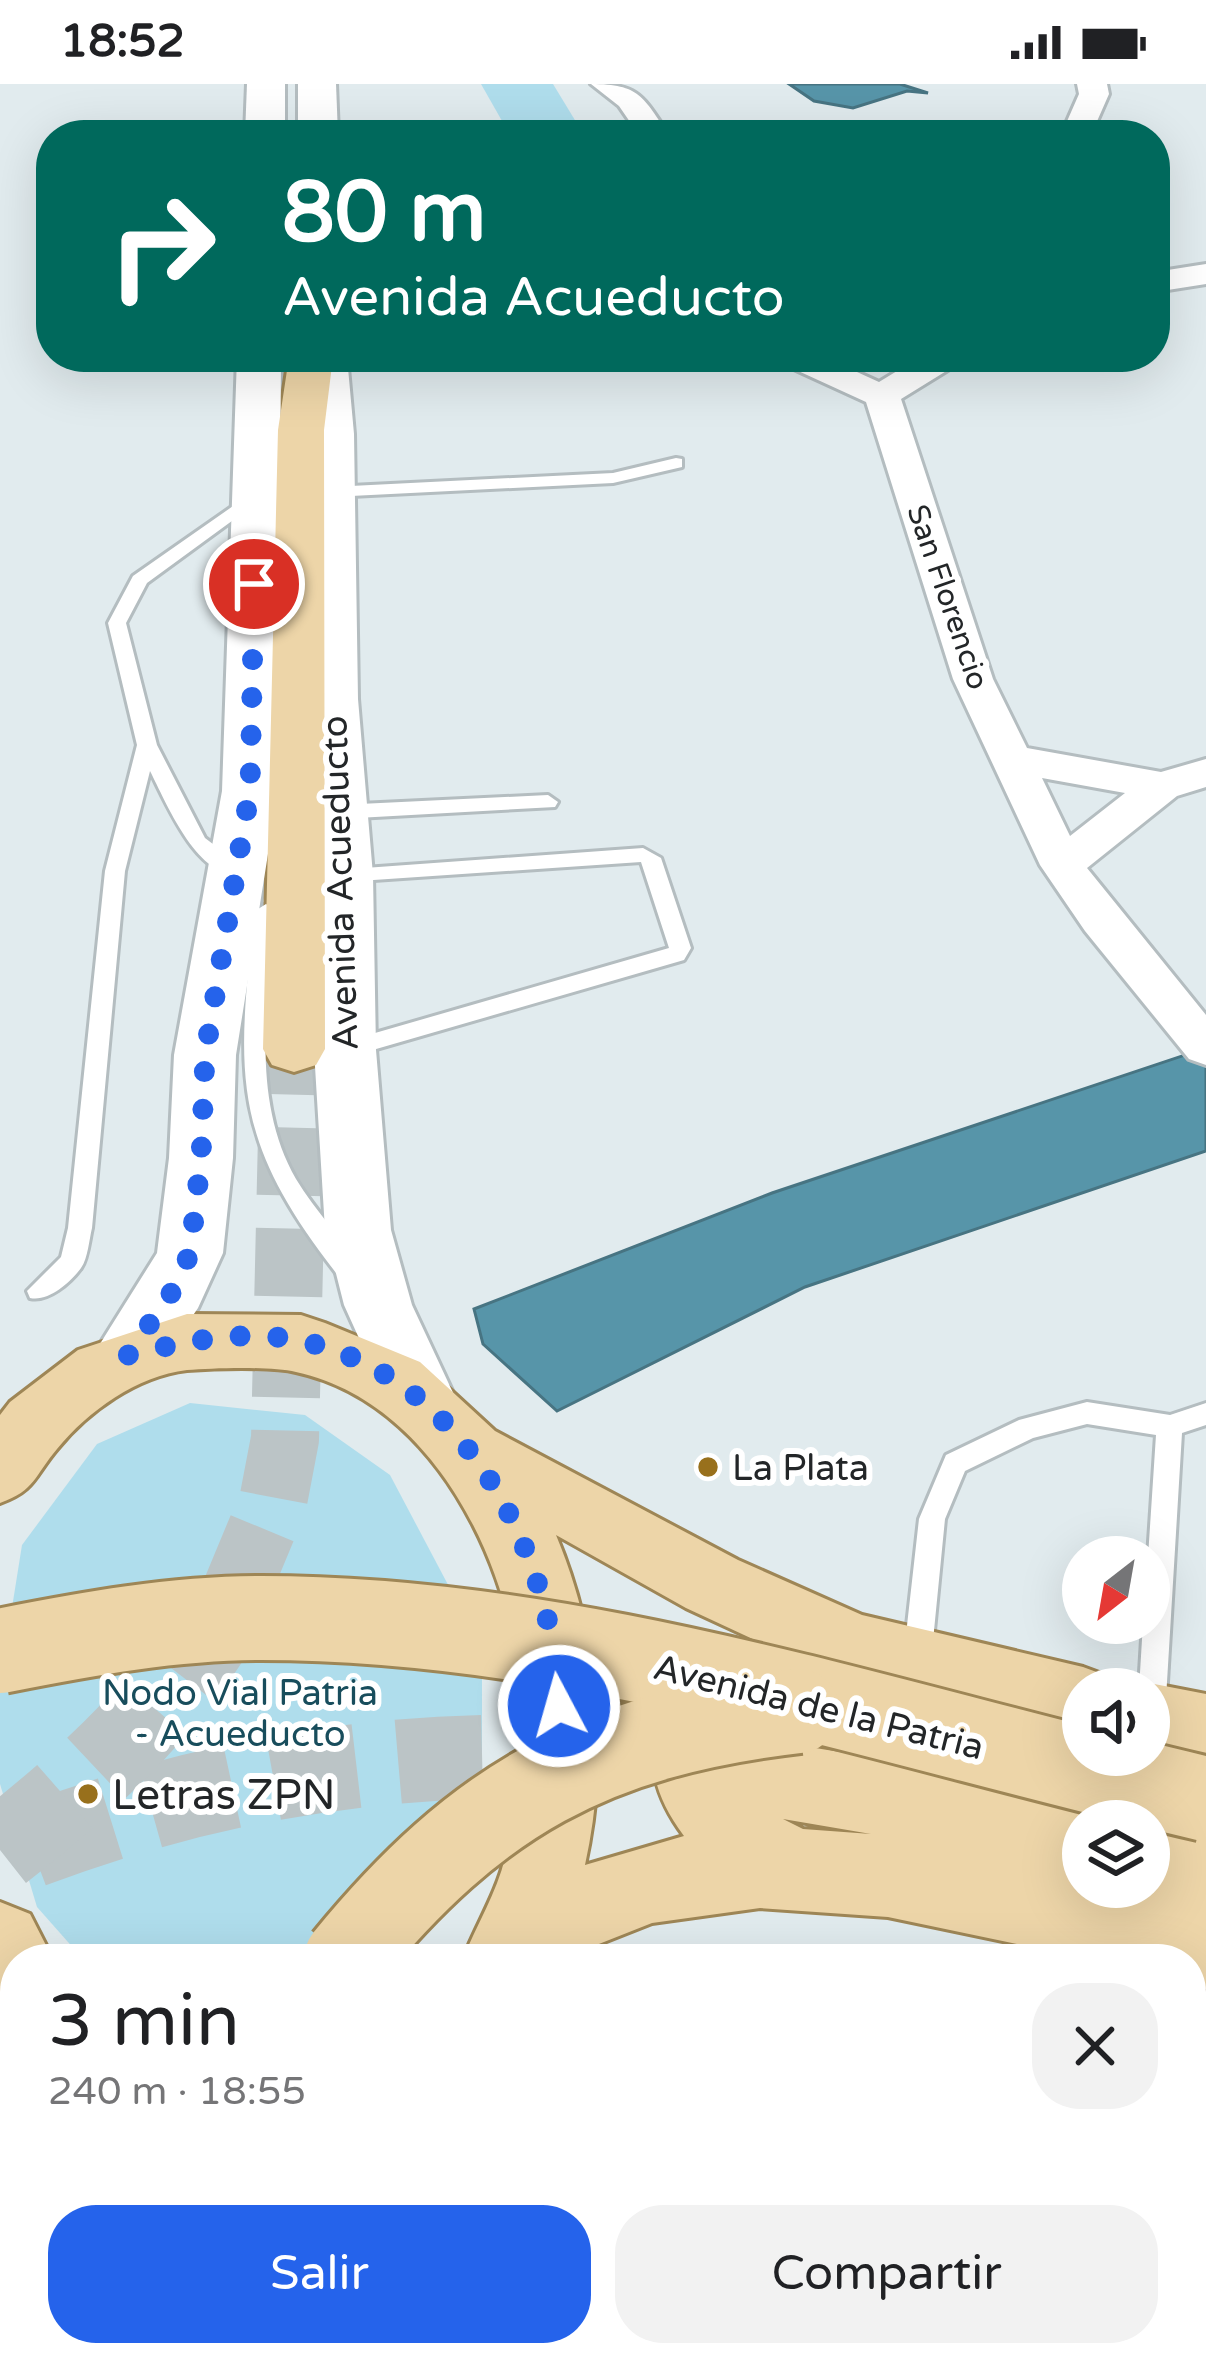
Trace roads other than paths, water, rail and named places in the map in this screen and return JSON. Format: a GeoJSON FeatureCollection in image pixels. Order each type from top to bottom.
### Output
{"type":"FeatureCollection","features":[{"type":"Feature","properties":{"kind":"main road"},"geometry":{"type":"LineString","coordinates":[[265,120],[266,84]]}},
{"type":"Feature","properties":{"kind":"main road"},"geometry":{"type":"LineString","coordinates":[[317,84],[318,120]]}},
{"type":"Feature","properties":{"kind":"main road"},"geometry":{"type":"LineString","coordinates":[[128,1355],[174,1289],[190,1253],[201,1158],[205,1055],[251,891],[259,372]]}},
{"type":"Feature","properties":{"kind":"main road"},"geometry":{"type":"LineString","coordinates":[[309,372],[301,430],[319,1050]]}},
{"type":"Feature","properties":{"kind":"main road","name":"Avenida Acueducto"},"geometry":{"type":"LineString","coordinates":[[327,372],[331,699],[344,875],[319,1050],[378,1305],[420,1397]]}},
{"type":"Feature","properties":{"kind":"main road"},"geometry":{"type":"LineString","coordinates":[[0,1472],[30,1411],[128,1355],[232,1335],[301,1341],[362,1362],[420,1397],[472,1453],[510,1512],[537,1580],[557,1670],[555,1825],[533,1907],[514,1944]]}},
{"type":"Feature","properties":{"kind":"main road","name":"Avenida de la Patria"},"geometry":{"type":"LineString","coordinates":[[472,1453],[871,1673],[946,1738],[1206,1799]]}},
{"type":"Feature","properties":{"kind":"main road","name":"Avenida de la Patria"},"geometry":{"type":"LineString","coordinates":[[0,1651],[164,1624],[261,1618],[358,1620],[598,1653],[871,1673],[1062,1704]]}},
{"type":"Feature","properties":{"kind":"main road"},"geometry":{"type":"LineString","coordinates":[[802,1868],[754,1850],[716,1817],[698,1788],[691,1757],[692,1727],[701,1700],[739,1658],[794,1639],[871,1673]]}},
{"type":"Feature","properties":{"kind":"main road"},"geometry":{"type":"LineString","coordinates":[[359,1944],[422,1868],[517,1793],[635,1742],[770,1713],[871,1673]]}},
{"type":"Feature","properties":{"kind":"main road","name":"Avenida de la Patria"},"geometry":{"type":"LineString","coordinates":[[748,1775],[1062,1839]]}},
{"type":"Feature","properties":{"kind":"main road"},"geometry":{"type":"LineString","coordinates":[[1170,1862],[1206,1870]]}},
{"type":"Feature","properties":{"kind":"main road"},"geometry":{"type":"LineString","coordinates":[[517,1944],[583,1904],[650,1883],[734,1870],[802,1868],[969,1891],[1193,1944]]}},
{"type":"Feature","properties":{"kind":"street"},"geometry":{"type":"LineString","coordinates":[[607,84],[629,100],[643,120]]}},
{"type":"Feature","properties":{"kind":"street"},"geometry":{"type":"LineString","coordinates":[[1083,120],[1094,94],[1092,84]]}},
{"type":"Feature","properties":{"kind":"street"},"geometry":{"type":"LineString","coordinates":[[1170,280],[1206,274]]}},
{"type":"Feature","properties":{"kind":"street"},"geometry":{"type":"LineString","coordinates":[[828,372],[882,397],[919,372]]}},
{"type":"Feature","properties":{"kind":"street","name":"San Florencio"},"geometry":{"type":"LineString","coordinates":[[882,397],[973,679],[1062,865],[1193,1031]]}},
{"type":"Feature","properties":{"kind":"street"},"geometry":{"type":"LineString","coordinates":[[1011,759],[1162,786]]}},
{"type":"Feature","properties":{"kind":"street"},"geometry":{"type":"LineString","coordinates":[[1062,865],[1162,786],[1206,773]]}},
{"type":"Feature","properties":{"kind":"lane"},"geometry":{"type":"LineString","coordinates":[[331,491],[613,478],[676,464]]}},
{"type":"Feature","properties":{"kind":"lane"},"geometry":{"type":"LineString","coordinates":[[256,495],[139,580],[117,623],[147,745],[197,842],[251,891],[257,1079],[270,1149],[308,1221],[378,1305]]}},
{"type":"Feature","properties":{"kind":"lane"},"geometry":{"type":"LineString","coordinates":[[39,1291],[72,1262],[80,1228],[116,871],[147,745]]}},
{"type":"Feature","properties":{"kind":"lane"},"geometry":{"type":"LineString","coordinates":[[339,812],[548,802]]}},
{"type":"Feature","properties":{"kind":"lane"},"geometry":{"type":"LineString","coordinates":[[319,1050],[676,955],[680,948],[651,859],[643,856],[344,875]]}},
{"type":"Feature","properties":{"kind":"lane"},"geometry":{"type":"LineString","coordinates":[[871,1673],[955,1463],[1028,1428],[1087,1413],[1170,1426],[1206,1414]]}},
{"type":"Feature","properties":{"kind":"lane"},"geometry":{"type":"LineString","coordinates":[[1151,1668],[1170,1426]]}},
{"type":"Feature","properties":{"kind":"tunnel"},"geometry":{"type":"LineString","coordinates":[[236,1591],[273,1502],[285,1439],[294,1049]]}},
{"type":"Feature","properties":{"kind":"tunnel"},"geometry":{"type":"LineString","coordinates":[[0,1850],[133,1732],[190,1664],[237,1588]]}},
{"type":"Feature","properties":{"kind":"tunnel"},"geometry":{"type":"LineString","coordinates":[[31,1846],[170,1801],[310,1772],[453,1758],[599,1759]]}},
{"type":"Feature","properties":{"kind":"place","name":"La Plata"},"geometry":{"type":"Point","coordinates":[708,1467]}},
{"type":"Feature","properties":{"kind":"place","name":"Letras ZPN"},"geometry":{"type":"Point","coordinates":[88,1794]}},
{"type":"Feature","properties":{"kind":"park label","name":"Nodo Vial Patria - Acueducto"},"geometry":{"type":"Point","coordinates":[240,1712]}}]}
